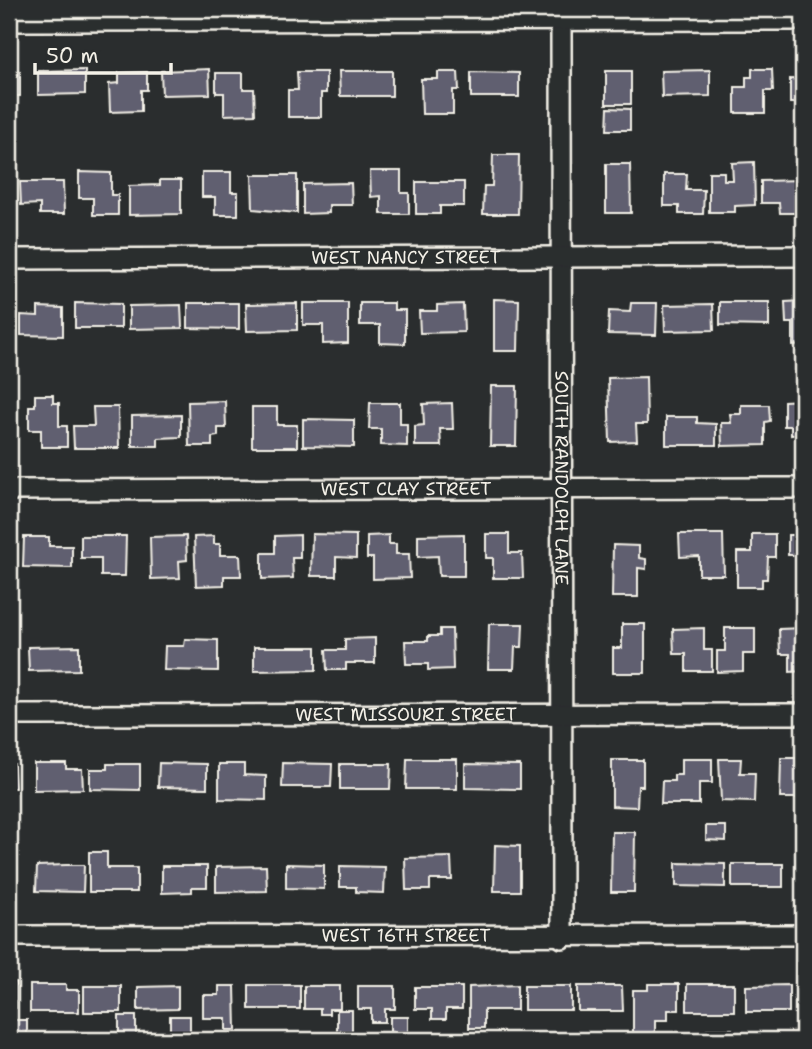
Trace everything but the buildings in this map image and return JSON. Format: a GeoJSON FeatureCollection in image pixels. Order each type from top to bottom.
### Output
{"type":"FeatureCollection","features":[{"type":"Feature","properties":{"kind":"street"},"geometry":{"type":"LineString","coordinates":[[9,22],[561,14],[803,20]]}},
{"type":"Feature","properties":{"kind":"street","name":"SOUTH RANDOLPH LANE"},"geometry":{"type":"LineString","coordinates":[[561,14],[562,937]]}},
{"type":"Feature","properties":{"kind":"street","name":"WEST NANCY STREET"},"geometry":{"type":"LineString","coordinates":[[9,258],[803,256]]}},
{"type":"Feature","properties":{"kind":"street","name":"WEST CLAY STREET"},"geometry":{"type":"LineString","coordinates":[[9,490],[803,488]]}},
{"type":"Feature","properties":{"kind":"street","name":"WEST MISSOURI STREET"},"geometry":{"type":"LineString","coordinates":[[9,715],[803,714]]}},
{"type":"Feature","properties":{"kind":"street","name":"WEST 16TH STREET"},"geometry":{"type":"LineString","coordinates":[[9,936],[803,935]]}}]}
